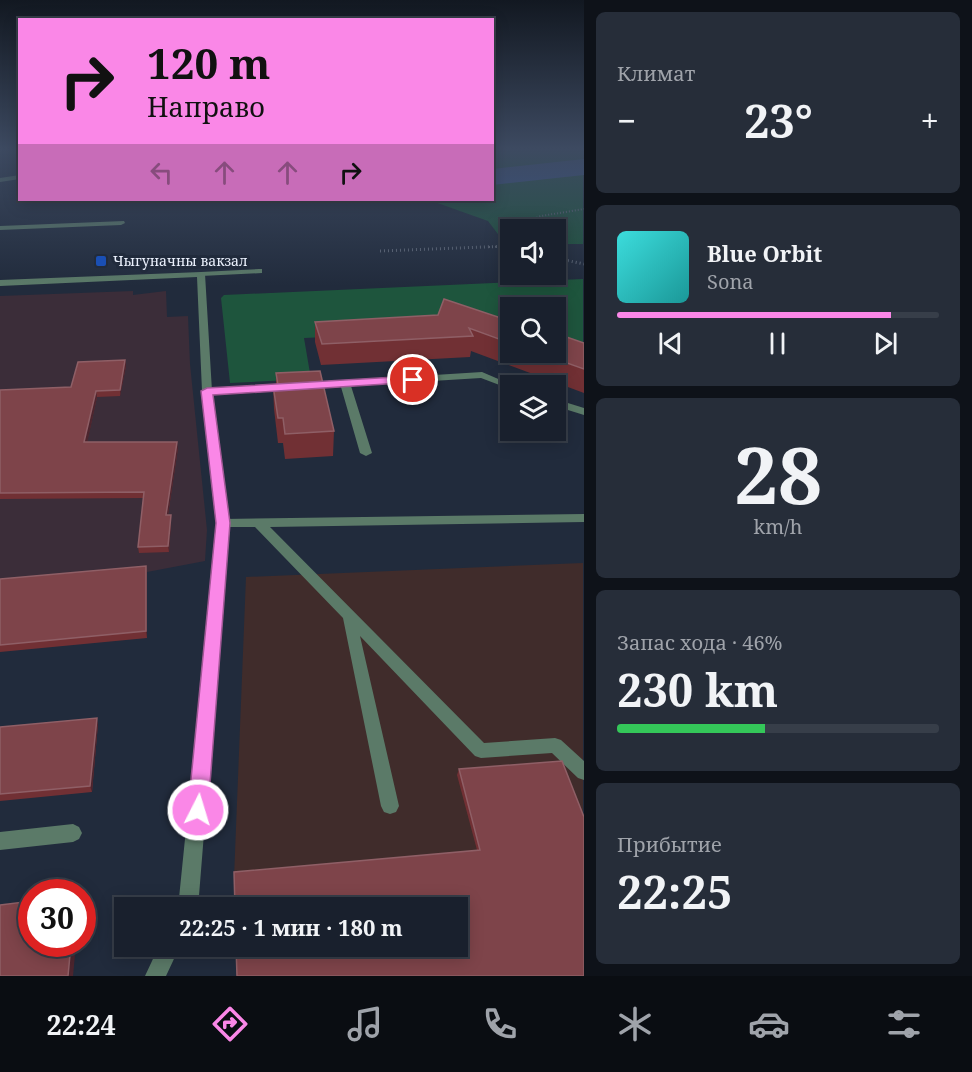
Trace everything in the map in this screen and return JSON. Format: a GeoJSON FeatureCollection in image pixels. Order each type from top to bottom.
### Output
{"type":"FeatureCollection","features":[{"type":"Feature","properties":{"kind":"street"},"geometry":{"type":"LineString","coordinates":[[0,228],[121,222]]}},
{"type":"Feature","properties":{"kind":"street"},"geometry":{"type":"LineString","coordinates":[[0,282],[259,271]]}},
{"type":"Feature","properties":{"kind":"street"},"geometry":{"type":"LineString","coordinates":[[189,897],[223,523],[207,391],[201,274]]}},
{"type":"Feature","properties":{"kind":"street"},"geometry":{"type":"LineString","coordinates":[[207,391],[482,375],[500,382]]}},
{"type":"Feature","properties":{"kind":"street"},"geometry":{"type":"LineString","coordinates":[[345,384],[366,453]]}},
{"type":"Feature","properties":{"kind":"street"},"geometry":{"type":"LineString","coordinates":[[566,406],[584,412]]}},
{"type":"Feature","properties":{"kind":"street"},"geometry":{"type":"LineString","coordinates":[[223,523],[584,518]]}},
{"type":"Feature","properties":{"kind":"street"},"geometry":{"type":"LineString","coordinates":[[259,523],[348,618],[481,751],[555,745],[584,773]]}},
{"type":"Feature","properties":{"kind":"street"},"geometry":{"type":"LineString","coordinates":[[348,618],[390,806]]}},
{"type":"Feature","properties":{"kind":"street"},"geometry":{"type":"LineString","coordinates":[[0,841],[73,833]]}},
{"type":"Feature","properties":{"kind":"street"},"geometry":{"type":"LineString","coordinates":[[155,976],[164,957]]}},
{"type":"Feature","properties":{"kind":"path"},"geometry":{"type":"LineString","coordinates":[[533,219],[584,209]]}},
{"type":"Feature","properties":{"kind":"path"},"geometry":{"type":"LineString","coordinates":[[380,251],[500,246]]}},
{"type":"Feature","properties":{"kind":"path"},"geometry":{"type":"LineString","coordinates":[[566,260],[584,264]]}},
{"type":"Feature","properties":{"kind":"shaded area"},"geometry":{"type":"Polygon","coordinates":[[[133,291],[133,295],[166,291],[167,317],[188,316],[190,364],[207,530],[205,561],[147,572],[0,586],[0,296],[133,291]]]}},
{"type":"Feature","properties":{"kind":"shaded area"},"geometry":{"type":"Polygon","coordinates":[[[583,563],[583,976],[468,948],[468,897],[235,897],[246,577],[583,563]]]}},
{"type":"Feature","properties":{"kind":"green space"},"geometry":{"type":"Polygon","coordinates":[[[494,195],[583,195],[583,244],[566,244],[566,219],[500,219],[500,237],[488,221],[432,201],[494,201],[494,195]]]}},
{"type":"Feature","properties":{"kind":"green space"},"geometry":{"type":"Polygon","coordinates":[[[583,279],[583,360],[566,354],[566,297],[500,297],[500,330],[304,338],[311,379],[230,383],[221,298],[224,295],[500,283],[500,285],[566,285],[566,280],[583,279]]]}},
{"type":"Feature","properties":{"kind":"building"},"geometry":{"type":"Polygon","coordinates":[[[444,299],[500,318],[500,339],[469,328],[473,336],[322,344],[315,322],[438,315],[444,299]]]}},
{"type":"Feature","properties":{"kind":"building"},"geometry":{"type":"Polygon","coordinates":[[[566,337],[584,343],[584,369],[566,363],[566,337]]]}},
{"type":"Feature","properties":{"kind":"building"},"geometry":{"type":"Polygon","coordinates":[[[125,360],[120,390],[96,391],[84,442],[177,442],[166,515],[171,515],[168,546],[138,547],[144,492],[0,493],[0,390],[71,387],[78,362],[125,360]]]}},
{"type":"Feature","properties":{"kind":"building"},"geometry":{"type":"Polygon","coordinates":[[[320,371],[334,431],[285,434],[283,418],[278,418],[273,385],[278,385],[276,373],[320,371]]]}},
{"type":"Feature","properties":{"kind":"building"},"geometry":{"type":"Polygon","coordinates":[[[146,566],[146,631],[0,645],[0,579],[146,566]]]}},
{"type":"Feature","properties":{"kind":"building"},"geometry":{"type":"Polygon","coordinates":[[[97,718],[90,786],[0,794],[0,727],[97,718]]]}},
{"type":"Feature","properties":{"kind":"building"},"geometry":{"type":"Polygon","coordinates":[[[562,761],[584,817],[584,976],[237,976],[236,957],[468,957],[468,897],[235,897],[234,872],[480,850],[459,769],[562,761]]]}},
{"type":"Feature","properties":{"kind":"building"},"geometry":{"type":"Polygon","coordinates":[[[18,903],[18,957],[70,957],[68,976],[0,976],[0,905],[18,903]]]}},
{"type":"Feature","properties":{"kind":"place","name":"Чыгуначны вакзал"},"geometry":{"type":"Point","coordinates":[101,261]}},
{"type":"Feature","properties":{"kind":"route"},"geometry":{"type":"LineString","coordinates":[[198,810],[223,523],[207,391],[413,380]]}}]}
